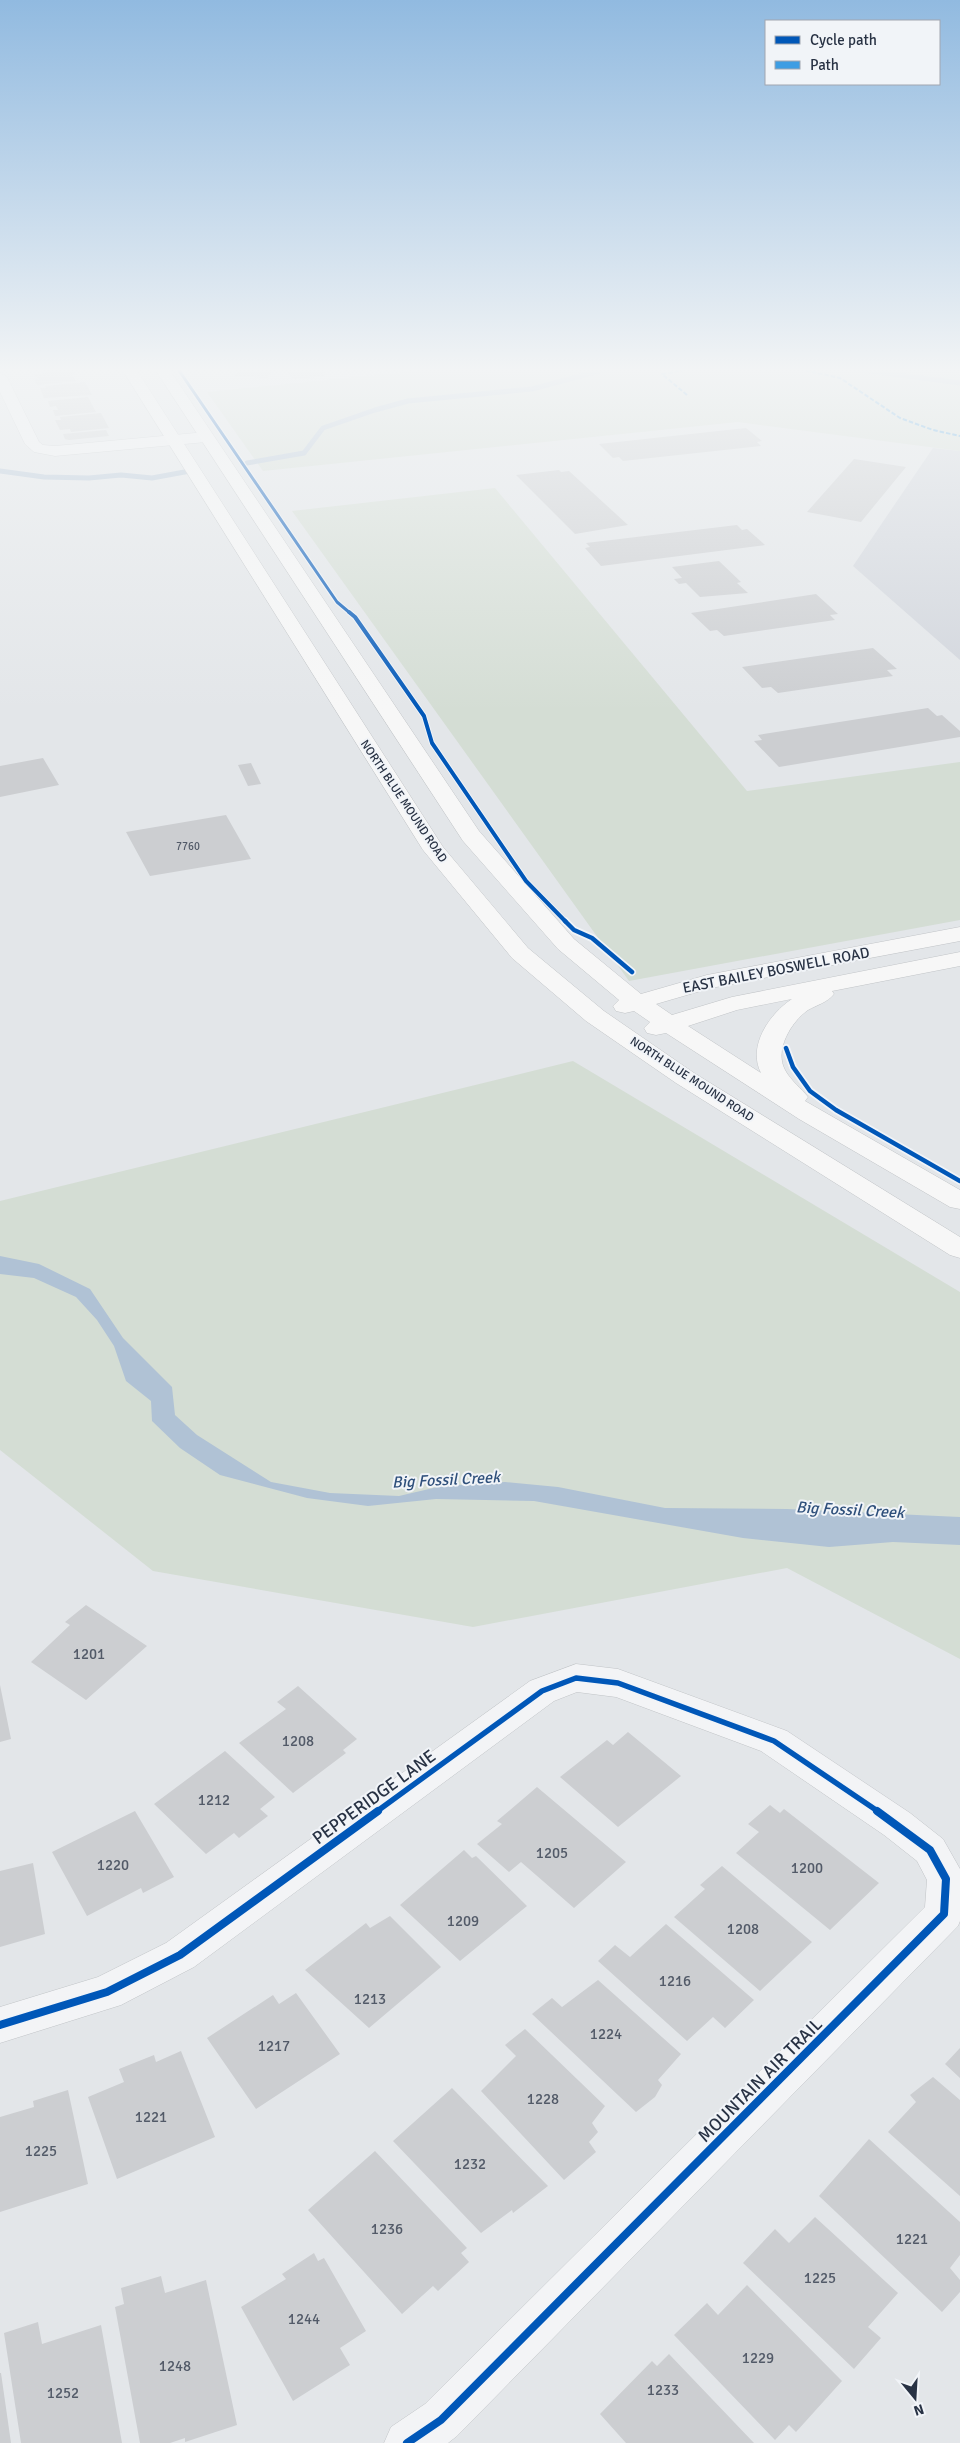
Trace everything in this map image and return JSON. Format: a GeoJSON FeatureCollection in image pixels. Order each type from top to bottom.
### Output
{"type":"FeatureCollection","features":[{"type":"Feature","properties":{"kind":"main road","name":"NORTH BLUE MOUND ROAD"},"geometry":{"type":"LineString","coordinates":[[202,483],[434,850],[520,953],[595,1016],[686,1078],[960,1249]]}},
{"type":"Feature","properties":{"kind":"main road"},"geometry":{"type":"LineString","coordinates":[[236,483],[471,836],[566,944],[638,1003],[668,1024],[808,1114],[960,1201]]}},
{"type":"Feature","properties":{"kind":"main road"},"geometry":{"type":"LineString","coordinates":[[252,563],[277,577],[316,634],[327,639],[340,638]]}},
{"type":"Feature","properties":{"kind":"main road","name":"EAST BAILEY BOSWELL ROAD"},"geometry":{"type":"LineString","coordinates":[[595,1016],[707,982],[960,934]]}},
{"type":"Feature","properties":{"kind":"main road","name":"EAST BAILEY BOSWELL ROAD"},"geometry":{"type":"LineString","coordinates":[[629,1038],[732,1004],[881,973],[960,959]]}},
{"type":"Feature","properties":{"kind":"main road"},"geometry":{"type":"LineString","coordinates":[[808,1114],[771,1067],[771,1045],[775,1028],[788,1012],[808,999],[881,973]]}},
{"type":"Feature","properties":{"kind":"street","name":"PEPPERIDGE LANE"},"geometry":{"type":"LineString","coordinates":[[0,2025],[107,1992],[180,1955],[542,1691],[576,1678],[618,1683],[774,1741]]}},
{"type":"Feature","properties":{"kind":"street","name":"MOUNTAIN AIR TRAIL"},"geometry":{"type":"LineString","coordinates":[[407,2443],[441,2420],[944,1914],[946,1879],[930,1850],[897,1824],[774,1741]]}},
{"type":"Feature","properties":{"kind":"shaded area"},"geometry":{"type":"Polygon","coordinates":[[[909,483],[960,483],[960,660],[853,566],[909,483]]]}},
{"type":"Feature","properties":{"kind":"shaded area"},"geometry":{"type":"Polygon","coordinates":[[[495,488],[747,791],[960,762],[960,920],[629,981],[292,511],[495,488]]]}},
{"type":"Feature","properties":{"kind":"shaded area"},"geometry":{"type":"Polygon","coordinates":[[[573,1061],[960,1292],[960,1659],[787,1568],[473,1627],[153,1571],[0,1450],[0,1201],[573,1061]]]}},
{"type":"Feature","properties":{"kind":"water"},"geometry":{"type":"Polygon","coordinates":[[[0,1256],[39,1264],[90,1289],[123,1338],[172,1387],[175,1415],[197,1435],[271,1482],[330,1493],[399,1496],[442,1486],[505,1482],[558,1487],[665,1508],[787,1509],[960,1517],[960,1545],[893,1542],[829,1547],[743,1538],[534,1501],[436,1499],[368,1506],[307,1498],[220,1475],[180,1448],[152,1421],[151,1401],[126,1381],[114,1346],[97,1320],[76,1297],[34,1278],[0,1274],[0,1256]]]}},
{"type":"Feature","properties":{"kind":"building"},"geometry":{"type":"Polygon","coordinates":[[[524,483],[582,483],[628,525],[575,534],[524,483]]]}},
{"type":"Feature","properties":{"kind":"building"},"geometry":{"type":"Polygon","coordinates":[[[833,483],[893,483],[861,522],[807,512],[833,483]]]}},
{"type":"Feature","properties":{"kind":"building"},"geometry":{"type":"Polygon","coordinates":[[[737,525],[742,530],[747,529],[765,545],[601,566],[585,548],[590,547],[586,543],[737,525]]]}},
{"type":"Feature","properties":{"kind":"building"},"geometry":{"type":"Polygon","coordinates":[[[719,561],[741,582],[737,583],[748,593],[700,597],[686,583],[679,584],[674,579],[682,578],[672,567],[719,561]]]}},
{"type":"Feature","properties":{"kind":"building"},"geometry":{"type":"Polygon","coordinates":[[[816,594],[838,614],[830,615],[835,620],[724,636],[717,630],[710,631],[691,613],[816,594]]]}},
{"type":"Feature","properties":{"kind":"building"},"geometry":{"type":"Polygon","coordinates":[[[873,648],[897,669],[887,670],[893,676],[778,693],[771,687],[762,688],[742,667],[873,648]]]}},
{"type":"Feature","properties":{"kind":"building"},"geometry":{"type":"Polygon","coordinates":[[[928,708],[937,716],[942,715],[960,731],[960,737],[779,767],[754,741],[762,740],[758,735],[928,708]]]}},
{"type":"Feature","properties":{"kind":"building"},"geometry":{"type":"Polygon","coordinates":[[[43,758],[59,785],[0,797],[0,766],[43,758]]]}},
{"type":"Feature","properties":{"kind":"building"},"geometry":{"type":"Polygon","coordinates":[[[251,763],[261,784],[248,786],[238,765],[251,763]]]}},
{"type":"Feature","properties":{"kind":"building"},"geometry":{"type":"Polygon","coordinates":[[[226,815],[251,859],[150,876],[126,832],[226,815]]]}},
{"type":"Feature","properties":{"kind":"building"},"geometry":{"type":"Polygon","coordinates":[[[86,1605],[147,1646],[86,1700],[31,1662],[70,1625],[65,1622],[86,1605]]]}},
{"type":"Feature","properties":{"kind":"building"},"geometry":{"type":"Polygon","coordinates":[[[0,1685],[11,1739],[0,1742],[0,1685]]]}},
{"type":"Feature","properties":{"kind":"building"},"geometry":{"type":"Polygon","coordinates":[[[298,1686],[357,1739],[343,1750],[346,1753],[293,1793],[239,1743],[286,1709],[277,1702],[298,1686]]]}},
{"type":"Feature","properties":{"kind":"building"},"geometry":{"type":"Polygon","coordinates":[[[628,1732],[681,1776],[618,1827],[560,1777],[607,1740],[613,1745],[628,1732]]]}},
{"type":"Feature","properties":{"kind":"building"},"geometry":{"type":"Polygon","coordinates":[[[225,1751],[275,1797],[260,1809],[268,1816],[239,1838],[234,1833],[206,1854],[154,1804],[225,1751]]]}},
{"type":"Feature","properties":{"kind":"building"},"geometry":{"type":"Polygon","coordinates":[[[537,1787],[626,1862],[574,1908],[521,1862],[509,1872],[477,1844],[502,1824],[497,1821],[537,1787]]]}},
{"type":"Feature","properties":{"kind":"building"},"geometry":{"type":"Polygon","coordinates":[[[770,1805],[780,1813],[784,1809],[879,1883],[830,1930],[736,1853],[759,1832],[748,1824],[770,1805]]]}},
{"type":"Feature","properties":{"kind":"building"},"geometry":{"type":"Polygon","coordinates":[[[135,1811],[174,1877],[143,1893],[141,1888],[87,1916],[52,1852],[135,1811]]]}},
{"type":"Feature","properties":{"kind":"building"},"geometry":{"type":"Polygon","coordinates":[[[464,1850],[472,1858],[476,1856],[527,1906],[460,1961],[400,1905],[464,1850]]]}},
{"type":"Feature","properties":{"kind":"building"},"geometry":{"type":"Polygon","coordinates":[[[33,1863],[45,1934],[0,1947],[0,1871],[33,1863]]]}},
{"type":"Feature","properties":{"kind":"building"},"geometry":{"type":"Polygon","coordinates":[[[722,1866],[812,1942],[760,1991],[674,1917],[705,1889],[700,1885],[722,1866]]]}},
{"type":"Feature","properties":{"kind":"building"},"geometry":{"type":"Polygon","coordinates":[[[390,1916],[441,1967],[369,2028],[305,1970],[366,1923],[370,1928],[390,1916]]]}},
{"type":"Feature","properties":{"kind":"building"},"geometry":{"type":"Polygon","coordinates":[[[666,1924],[754,2000],[725,2028],[713,2017],[687,2041],[598,1961],[615,1945],[630,1957],[666,1924]]]}},
{"type":"Feature","properties":{"kind":"building"},"geometry":{"type":"Polygon","coordinates":[[[598,1980],[681,2054],[658,2080],[662,2085],[655,2097],[636,2112],[532,2014],[552,1998],[562,2007],[598,1980]]]}},
{"type":"Feature","properties":{"kind":"building"},"geometry":{"type":"Polygon","coordinates":[[[296,1993],[340,2054],[256,2109],[207,2038],[273,1995],[279,2004],[296,1993]]]}},
{"type":"Feature","properties":{"kind":"building"},"geometry":{"type":"Polygon","coordinates":[[[525,2029],[605,2106],[592,2123],[598,2132],[589,2142],[596,2152],[564,2180],[481,2091],[516,2056],[505,2045],[525,2029]]]}},
{"type":"Feature","properties":{"kind":"building"},"geometry":{"type":"Polygon","coordinates":[[[960,2048],[960,2078],[945,2064],[960,2048]]]}},
{"type":"Feature","properties":{"kind":"building"},"geometry":{"type":"Polygon","coordinates":[[[181,2051],[215,2137],[117,2179],[88,2097],[124,2082],[119,2069],[154,2055],[156,2062],[181,2051]]]}},
{"type":"Feature","properties":{"kind":"building"},"geometry":{"type":"Polygon","coordinates":[[[933,2077],[960,2100],[960,2196],[888,2132],[916,2102],[910,2095],[933,2077]]]}},
{"type":"Feature","properties":{"kind":"building"},"geometry":{"type":"Polygon","coordinates":[[[452,2088],[548,2186],[513,2213],[512,2210],[481,2233],[393,2141],[452,2088]]]}},
{"type":"Feature","properties":{"kind":"building"},"geometry":{"type":"Polygon","coordinates":[[[68,2090],[88,2184],[0,2212],[0,2117],[34,2107],[33,2101],[68,2090]]]}},
{"type":"Feature","properties":{"kind":"building"},"geometry":{"type":"Polygon","coordinates":[[[869,2139],[960,2222],[960,2255],[950,2268],[960,2280],[960,2292],[942,2312],[819,2196],[869,2139]]]}},
{"type":"Feature","properties":{"kind":"building"},"geometry":{"type":"Polygon","coordinates":[[[375,2151],[467,2248],[461,2253],[469,2262],[438,2291],[433,2286],[402,2314],[308,2210],[375,2151]]]}},
{"type":"Feature","properties":{"kind":"building"},"geometry":{"type":"Polygon","coordinates":[[[815,2217],[898,2293],[868,2327],[881,2338],[854,2369],[743,2263],[775,2229],[789,2243],[815,2217]]]}},
{"type":"Feature","properties":{"kind":"building"},"geometry":{"type":"Polygon","coordinates":[[[314,2253],[318,2261],[324,2258],[366,2331],[340,2348],[350,2365],[293,2401],[241,2307],[286,2279],[282,2274],[314,2253]]]}},
{"type":"Feature","properties":{"kind":"building"},"geometry":{"type":"Polygon","coordinates":[[[161,2276],[165,2293],[206,2280],[237,2425],[185,2442],[185,2438],[170,2443],[140,2443],[115,2307],[124,2304],[121,2288],[161,2276]]]}},
{"type":"Feature","properties":{"kind":"building"},"geometry":{"type":"Polygon","coordinates":[[[747,2285],[842,2381],[796,2432],[789,2425],[775,2440],[674,2335],[707,2303],[718,2315],[747,2285]]]}},
{"type":"Feature","properties":{"kind":"building"},"geometry":{"type":"Polygon","coordinates":[[[38,2322],[42,2344],[101,2325],[122,2443],[21,2443],[4,2333],[38,2322]]]}},
{"type":"Feature","properties":{"kind":"building"},"geometry":{"type":"Polygon","coordinates":[[[669,2354],[754,2443],[626,2443],[600,2414],[652,2361],[657,2366],[669,2354]]]}},
{"type":"Feature","properties":{"kind":"building"},"geometry":{"type":"Polygon","coordinates":[[[1,2373],[11,2443],[0,2443],[1,2373]]]}},
{"type":"Feature","properties":{"kind":"cycle path"},"geometry":{"type":"LineString","coordinates":[[255,483],[337,602],[355,617],[424,716],[432,743],[526,881],[574,930],[592,938],[632,972]]}},
{"type":"Feature","properties":{"kind":"cycle path"},"geometry":{"type":"LineString","coordinates":[[786,1048],[793,1067],[810,1091],[836,1110],[960,1181]]}},
{"type":"Feature","properties":{"kind":"cycle path"},"geometry":{"type":"LineString","coordinates":[[0,2025],[107,1992],[180,1955],[542,1691],[576,1678],[618,1683],[774,1741],[897,1824],[930,1850],[946,1879],[944,1914],[441,2420],[407,2443]]}},
{"type":"Feature","properties":{"kind":"water label","name":"Big Fossil Creek"},"geometry":{"type":"Point","coordinates":[446,1479]}},
{"type":"Feature","properties":{"kind":"water label","name":"Big Fossil Creek"},"geometry":{"type":"Point","coordinates":[850,1509]}}]}
